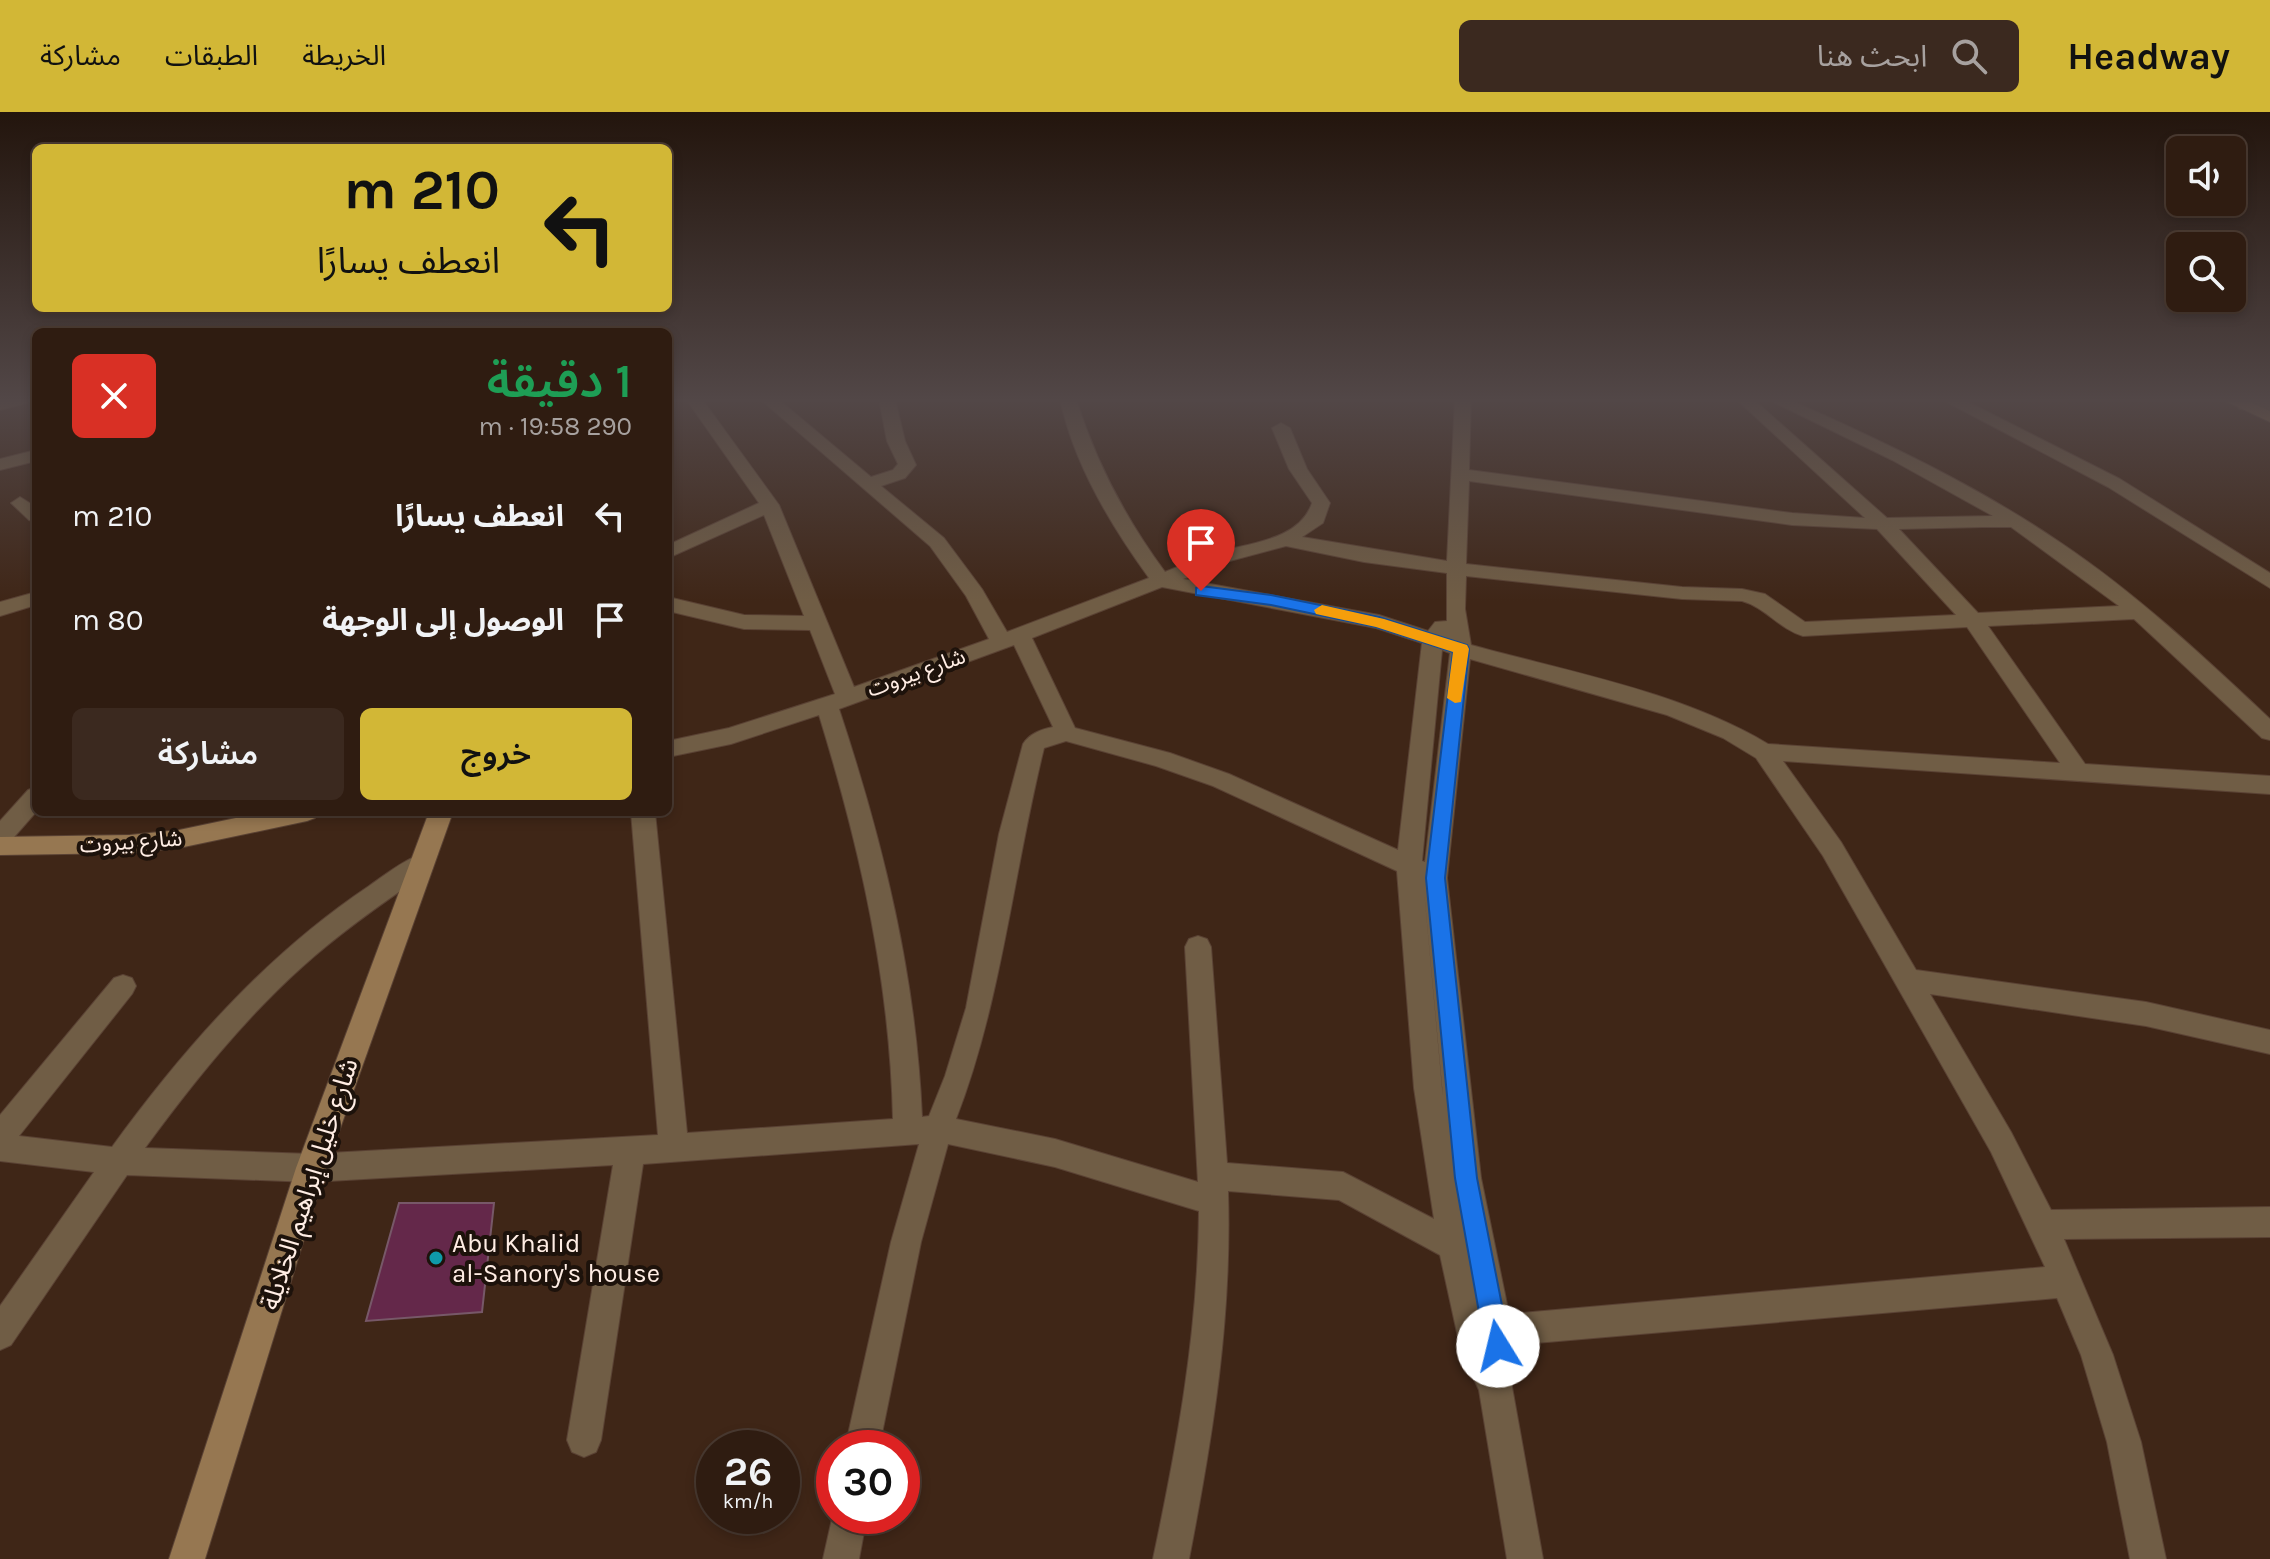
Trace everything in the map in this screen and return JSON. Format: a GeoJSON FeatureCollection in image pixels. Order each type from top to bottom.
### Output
{"type":"FeatureCollection","features":[{"type":"Feature","properties":{"kind":"street"},"geometry":{"type":"LineString","coordinates":[[742,467],[770,505],[817,623],[837,701],[883,894],[901,1011],[908,1132]]}},
{"type":"Feature","properties":{"kind":"street"},"geometry":{"type":"LineString","coordinates":[[851,467],[937,542],[1010,638],[1058,709],[1066,733]]}},
{"type":"Feature","properties":{"kind":"street"},"geometry":{"type":"LineString","coordinates":[[871,483],[899,474],[906,467]]}},
{"type":"Feature","properties":{"kind":"street"},"geometry":{"type":"LineString","coordinates":[[1092,467],[1123,530],[1161,581],[1379,622],[1461,649],[1674,709],[1731,732],[1764,752],[1832,849],[2001,1142],[2043,1225],[2097,1355],[2124,1442],[2148,1559]]}},
{"type":"Feature","properties":{"kind":"street"},"geometry":{"type":"LineString","coordinates":[[1286,540],[1316,519],[1321,503],[1297,467]]}},
{"type":"Feature","properties":{"kind":"street"},"geometry":{"type":"LineString","coordinates":[[1461,467],[1455,609],[1461,649],[1435,878],[1484,1332]]}},
{"type":"Feature","properties":{"kind":"street"},"geometry":{"type":"LineString","coordinates":[[1818,467],[1883,525],[1973,621],[2077,771]]}},
{"type":"Feature","properties":{"kind":"street"},"geometry":{"type":"LineString","coordinates":[[1918,467],[2013,521],[2091,573],[2270,732]]}},
{"type":"Feature","properties":{"kind":"street"},"geometry":{"type":"LineString","coordinates":[[2083,467],[2270,582]]}},
{"type":"Feature","properties":{"kind":"street"},"geometry":{"type":"LineString","coordinates":[[1461,475],[1547,482],[1794,519],[1883,525],[2013,521]]}},
{"type":"Feature","properties":{"kind":"street"},"geometry":{"type":"LineString","coordinates":[[20,503],[32,513]]}},
{"type":"Feature","properties":{"kind":"street"},"geometry":{"type":"LineString","coordinates":[[672,550],[770,505]]}},
{"type":"Feature","properties":{"kind":"street"},"geometry":{"type":"LineString","coordinates":[[1286,540],[1364,556],[1457,569],[1682,593],[1742,595],[1758,599],[1791,624],[1803,629],[2138,612]]}},
{"type":"Feature","properties":{"kind":"street","name":"شارع بيروت"},"geometry":{"type":"LineString","coordinates":[[672,748],[731,736],[837,701],[1219,558],[1286,540]]}},
{"type":"Feature","properties":{"kind":"street"},"geometry":{"type":"LineString","coordinates":[[0,609],[32,599]]}},
{"type":"Feature","properties":{"kind":"street"},"geometry":{"type":"LineString","coordinates":[[672,605],[744,622],[817,623]]}},
{"type":"Feature","properties":{"kind":"street"},"geometry":{"type":"LineString","coordinates":[[1455,609],[1433,639],[1409,865],[1428,1088],[1453,1246],[1484,1332],[1498,1361],[1495,1387],[1525,1559]]}},
{"type":"Feature","properties":{"kind":"street"},"geometry":{"type":"LineString","coordinates":[[866,1430],[899,1271],[938,1129],[959,1076],[979,1008],[1011,834],[1034,744],[1048,736],[1066,733],[1162,759],[1221,780],[1435,878]]}},
{"type":"Feature","properties":{"kind":"street"},"geometry":{"type":"LineString","coordinates":[[1764,752],[2270,785]]}},
{"type":"Feature","properties":{"kind":"street"},"geometry":{"type":"LineString","coordinates":[[0,837],[32,801]]}},
{"type":"Feature","properties":{"kind":"street","name":"شارع بيروت"},"geometry":{"type":"LineString","coordinates":[[0,846],[130,844],[179,839],[288,816]]}},
{"type":"Feature","properties":{"kind":"street","name":"شارع خليل إبراهيم الخلايلة"},"geometry":{"type":"LineString","coordinates":[[187,1559],[311,1168],[439,816]]}},
{"type":"Feature","properties":{"kind":"street"},"geometry":{"type":"LineString","coordinates":[[643,816],[674,1148]]}},
{"type":"Feature","properties":{"kind":"street"},"geometry":{"type":"LineString","coordinates":[[0,1334],[118,1161],[196,1057],[268,979],[328,926],[421,864]]}},
{"type":"Feature","properties":{"kind":"street"},"geometry":{"type":"LineString","coordinates":[[1171,1559],[1206,1369],[1212,1302],[1214,1188],[1198,947]]}},
{"type":"Feature","properties":{"kind":"street"},"geometry":{"type":"LineString","coordinates":[[1908,980],[2146,1014],[2270,1042]]}},
{"type":"Feature","properties":{"kind":"street"},"geometry":{"type":"LineString","coordinates":[[0,1137],[123,986]]}},
{"type":"Feature","properties":{"kind":"street"},"geometry":{"type":"LineString","coordinates":[[0,1147],[118,1161],[311,1168],[630,1151],[938,1129],[1214,1188],[1343,1186],[1453,1246]]}},
{"type":"Feature","properties":{"kind":"street"},"geometry":{"type":"LineString","coordinates":[[584,1440],[630,1151]]}},
{"type":"Feature","properties":{"kind":"street"},"geometry":{"type":"LineString","coordinates":[[2043,1225],[2270,1222]]}},
{"type":"Feature","properties":{"kind":"street"},"geometry":{"type":"LineString","coordinates":[[1484,1332],[2068,1281]]}},
{"type":"Feature","properties":{"kind":"street"},"geometry":{"type":"LineString","coordinates":[[841,1559],[846,1534]]}},
{"type":"Feature","properties":{"kind":"building","name":"Abu Khalid al-Sanory's house"},"geometry":{"type":"Polygon","coordinates":[[[399,1203],[494,1203],[482,1312],[366,1321],[399,1203]]]}},
{"type":"Feature","properties":{"kind":"slow traffic"},"geometry":{"type":"LineString","coordinates":[[1322,610],[1379,622],[1461,649],[1455,698]]}},
{"type":"Feature","properties":{"kind":"place","name":"Abu Khalid al-Sanory's house"},"geometry":{"type":"Point","coordinates":[436,1258]}},
{"type":"Feature","properties":{"kind":"route"},"geometry":{"type":"LineString","coordinates":[[1201,591],[1271,600],[1379,622],[1461,649],[1435,878],[1466,1178],[1498,1346]]}}]}
